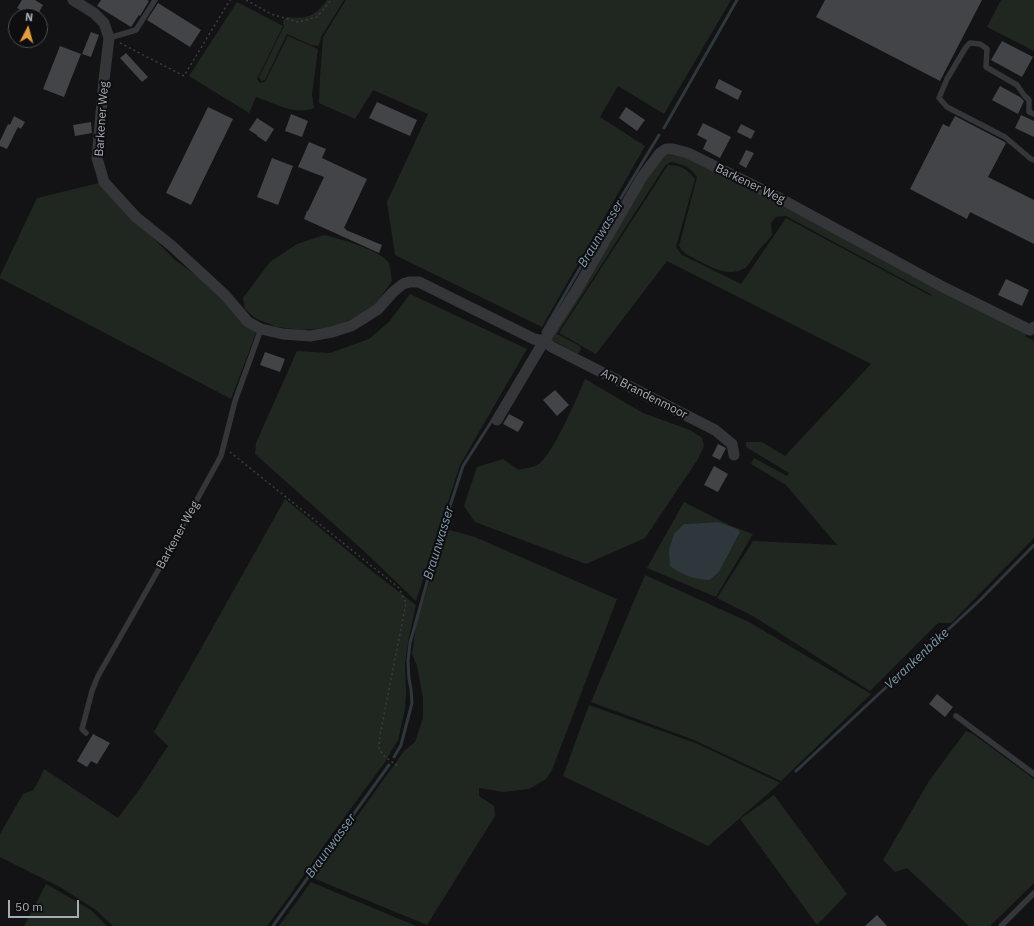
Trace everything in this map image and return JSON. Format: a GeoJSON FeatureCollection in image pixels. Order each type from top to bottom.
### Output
{"type":"FeatureCollection","features":[{"type":"Feature","properties":{"kind":"street"},"geometry":{"type":"LineString","coordinates":[[73,0],[94,13],[104,23],[109,38]]}},
{"type":"Feature","properties":{"kind":"street","name":"Barkener Weg"},"geometry":{"type":"LineString","coordinates":[[109,38],[97,158],[104,182],[136,217],[172,246],[209,281],[248,322],[261,329],[283,334],[310,336],[332,332],[351,326],[378,309],[393,292],[403,284],[418,282],[534,339],[544,341]]}},
{"type":"Feature","properties":{"kind":"street","name":"Barkener Weg"},"geometry":{"type":"LineString","coordinates":[[497,420],[576,291],[642,177],[660,153],[666,148],[673,148],[688,154],[767,192],[945,288],[1030,330],[1034,327]]}},
{"type":"Feature","properties":{"kind":"street","name":"Am Brandenmoor"},"geometry":{"type":"LineString","coordinates":[[544,341],[552,347],[715,430],[732,444],[734,455]]}},
{"type":"Feature","properties":{"kind":"lane"},"geometry":{"type":"LineString","coordinates":[[109,38],[136,30],[155,0]]}},
{"type":"Feature","properties":{"kind":"lane"},"geometry":{"type":"LineString","coordinates":[[1034,114],[1029,112],[1029,100],[1018,85],[986,67],[987,49],[980,44],[970,43],[966,47],[947,79],[939,98],[947,107],[1005,137],[1034,160]]}},
{"type":"Feature","properties":{"kind":"lane","name":"Barkener Weg"},"geometry":{"type":"LineString","coordinates":[[86,733],[82,729],[94,683],[222,456],[235,401],[261,329]]}},
{"type":"Feature","properties":{"kind":"lane"},"geometry":{"type":"LineString","coordinates":[[956,716],[1034,774]]}},
{"type":"Feature","properties":{"kind":"lane"},"geometry":{"type":"LineString","coordinates":[[1001,926],[1034,893]]}},
{"type":"Feature","properties":{"kind":"path"},"geometry":{"type":"LineString","coordinates":[[109,38],[184,76],[230,0],[232,0]]}},
{"type":"Feature","properties":{"kind":"path"},"geometry":{"type":"LineString","coordinates":[[246,0],[270,14],[298,22],[317,17],[331,0]]}},
{"type":"Feature","properties":{"kind":"path"},"geometry":{"type":"LineString","coordinates":[[224,447],[399,588],[406,603],[380,735],[379,749],[385,757],[398,766]]}},
{"type":"Feature","properties":{"kind":"shaded area"},"geometry":{"type":"Polygon","coordinates":[[[327,0],[344,0],[321,37],[318,46],[311,45],[287,34],[265,80],[261,81],[259,77],[284,26],[283,21],[287,17],[300,18],[310,16],[327,0]]]}},
{"type":"Feature","properties":{"kind":"shaded area"},"geometry":{"type":"Polygon","coordinates":[[[346,0],[731,0],[664,114],[618,86],[600,117],[645,146],[542,327],[395,255],[387,202],[428,114],[373,90],[355,119],[319,103],[323,37],[346,0]]]}},
{"type":"Feature","properties":{"kind":"shaded area"},"geometry":{"type":"Polygon","coordinates":[[[1001,0],[1034,0],[1034,51],[987,27],[1001,0]]]}},
{"type":"Feature","properties":{"kind":"shaded area"},"geometry":{"type":"Polygon","coordinates":[[[237,2],[283,26],[257,79],[260,83],[265,82],[288,36],[318,49],[312,94],[314,108],[307,110],[292,110],[256,97],[249,113],[189,76],[237,2]]]}},
{"type":"Feature","properties":{"kind":"shaded area"},"geometry":{"type":"Polygon","coordinates":[[[674,154],[686,156],[1030,333],[1025,336],[1034,341],[1034,538],[951,623],[938,623],[870,691],[753,616],[717,598],[753,541],[837,545],[786,485],[751,464],[754,458],[787,476],[789,473],[746,447],[746,442],[762,442],[785,456],[871,364],[667,261],[596,354],[559,333],[668,165],[683,168],[695,179],[676,247],[682,255],[741,284],[786,218],[931,296],[932,295],[786,216],[776,217],[771,223],[772,235],[745,268],[740,271],[728,272],[706,265],[686,254],[679,246],[697,177],[686,166],[671,162],[665,166],[557,334],[580,346],[581,349],[578,354],[549,338],[644,178],[662,156],[674,154]]]}},
{"type":"Feature","properties":{"kind":"shaded area"},"geometry":{"type":"Polygon","coordinates":[[[99,183],[175,260],[228,302],[256,333],[231,399],[0,278],[37,198],[99,183]]]}},
{"type":"Feature","properties":{"kind":"shaded area"},"geometry":{"type":"Polygon","coordinates":[[[324,235],[368,249],[383,257],[388,262],[392,281],[376,304],[360,315],[335,327],[301,330],[277,327],[255,318],[245,309],[243,298],[270,262],[297,244],[324,235]]]}},
{"type":"Feature","properties":{"kind":"shaded area"},"geometry":{"type":"Polygon","coordinates":[[[410,294],[527,349],[460,465],[416,601],[365,552],[255,454],[256,443],[297,351],[330,353],[369,339],[389,322],[410,294]]]}},
{"type":"Feature","properties":{"kind":"shaded area"},"geometry":{"type":"Polygon","coordinates":[[[585,379],[643,413],[690,430],[702,438],[704,446],[698,459],[645,538],[586,564],[475,522],[464,506],[477,467],[503,459],[519,470],[535,466],[543,460],[564,426],[585,379]]]}},
{"type":"Feature","properties":{"kind":"shaded area"},"geometry":{"type":"Polygon","coordinates":[[[285,499],[373,572],[416,605],[405,663],[405,709],[398,740],[385,762],[267,926],[113,926],[96,910],[60,887],[0,857],[0,834],[23,794],[33,790],[44,769],[118,818],[141,787],[168,746],[154,732],[285,499]]]}},
{"type":"Feature","properties":{"kind":"shaded area"},"geometry":{"type":"Polygon","coordinates":[[[684,502],[729,525],[753,534],[716,597],[647,568],[684,502]],[[718,522],[684,524],[710,580],[719,572],[740,532],[718,522]]]}},
{"type":"Feature","properties":{"kind":"shaded area"},"geometry":{"type":"Polygon","coordinates":[[[718,522],[737,529],[740,532],[719,572],[710,580],[704,580],[685,575],[670,566],[669,550],[674,534],[684,524],[718,522]]]}},
{"type":"Feature","properties":{"kind":"shaded area"},"geometry":{"type":"Polygon","coordinates":[[[446,529],[475,537],[617,599],[552,770],[546,779],[529,789],[503,792],[479,788],[479,796],[494,806],[495,816],[427,925],[313,878],[404,751],[415,742],[423,718],[423,698],[417,666],[412,654],[416,625],[446,529]]]}},
{"type":"Feature","properties":{"kind":"shaded area"},"geometry":{"type":"Polygon","coordinates":[[[645,575],[749,622],[871,694],[781,781],[694,740],[591,702],[645,575]]]}},
{"type":"Feature","properties":{"kind":"shaded area"},"geometry":{"type":"Polygon","coordinates":[[[589,705],[698,744],[780,783],[708,846],[563,776],[589,705]]]}},
{"type":"Feature","properties":{"kind":"shaded area"},"geometry":{"type":"Polygon","coordinates":[[[966,731],[973,734],[1034,779],[1034,883],[990,926],[969,926],[907,868],[895,872],[883,860],[929,781],[966,731]]]}},
{"type":"Feature","properties":{"kind":"shaded area"},"geometry":{"type":"Polygon","coordinates":[[[774,795],[847,894],[817,925],[740,819],[774,795]]]}},
{"type":"Feature","properties":{"kind":"shaded area"},"geometry":{"type":"Polygon","coordinates":[[[311,882],[416,926],[279,926],[311,882]]]}},
{"type":"Feature","properties":{"kind":"shaded area"},"geometry":{"type":"Polygon","coordinates":[[[46,884],[91,910],[107,926],[24,926],[46,884]]]}},
{"type":"Feature","properties":{"kind":"building"},"geometry":{"type":"Polygon","coordinates":[[[22,0],[35,0],[43,5],[41,8],[17,8],[22,0]]]}},
{"type":"Feature","properties":{"kind":"building"},"geometry":{"type":"Polygon","coordinates":[[[101,0],[149,1],[131,27],[97,6],[101,0]]]}},
{"type":"Feature","properties":{"kind":"building"},"geometry":{"type":"Polygon","coordinates":[[[825,0],[982,0],[940,81],[816,17],[825,0]]]}},
{"type":"Feature","properties":{"kind":"building"},"geometry":{"type":"Polygon","coordinates":[[[158,3],[201,30],[190,47],[147,20],[158,3]]]}},
{"type":"Feature","properties":{"kind":"building"},"geometry":{"type":"Polygon","coordinates":[[[91,32],[99,35],[91,57],[82,54],[91,32]]]}},
{"type":"Feature","properties":{"kind":"building"},"geometry":{"type":"Polygon","coordinates":[[[1002,41],[1033,57],[1022,77],[991,60],[1002,41]]]}},
{"type":"Feature","properties":{"kind":"building"},"geometry":{"type":"Polygon","coordinates":[[[60,46],[81,54],[64,97],[43,89],[60,46]]]}},
{"type":"Feature","properties":{"kind":"building"},"geometry":{"type":"Polygon","coordinates":[[[126,53],[148,77],[142,82],[120,58],[126,53]]]}},
{"type":"Feature","properties":{"kind":"building"},"geometry":{"type":"Polygon","coordinates":[[[719,79],[742,91],[738,100],[715,88],[719,79]]]}},
{"type":"Feature","properties":{"kind":"building"},"geometry":{"type":"Polygon","coordinates":[[[1000,86],[1020,97],[1024,101],[1018,114],[992,100],[1000,86]]]}},
{"type":"Feature","properties":{"kind":"building"},"geometry":{"type":"Polygon","coordinates":[[[377,102],[417,120],[410,136],[369,118],[377,102]]]}},
{"type":"Feature","properties":{"kind":"building"},"geometry":{"type":"Polygon","coordinates":[[[208,107],[233,119],[191,205],[166,193],[208,107]]]}},
{"type":"Feature","properties":{"kind":"building"},"geometry":{"type":"Polygon","coordinates":[[[626,107],[645,120],[637,131],[619,118],[626,107]]]}},
{"type":"Feature","properties":{"kind":"building"},"geometry":{"type":"Polygon","coordinates":[[[291,114],[308,121],[302,137],[285,131],[291,114]]]}},
{"type":"Feature","properties":{"kind":"building"},"geometry":{"type":"Polygon","coordinates":[[[1021,115],[1034,121],[1034,137],[1015,128],[1021,115]]]}},
{"type":"Feature","properties":{"kind":"building"},"geometry":{"type":"Polygon","coordinates":[[[14,116],[25,122],[21,129],[18,127],[7,149],[0,146],[0,141],[8,124],[10,125],[14,116]]]}},
{"type":"Feature","properties":{"kind":"building"},"geometry":{"type":"Polygon","coordinates":[[[955,116],[1006,143],[988,177],[1034,200],[1034,244],[970,212],[967,219],[910,189],[943,124],[949,127],[955,116]]]}},
{"type":"Feature","properties":{"kind":"building"},"geometry":{"type":"Polygon","coordinates":[[[257,118],[274,129],[266,142],[249,130],[257,118]]]}},
{"type":"Feature","properties":{"kind":"building"},"geometry":{"type":"Polygon","coordinates":[[[91,122],[92,133],[75,136],[73,125],[91,122]]]}},
{"type":"Feature","properties":{"kind":"building"},"geometry":{"type":"Polygon","coordinates":[[[703,123],[731,137],[720,158],[703,149],[707,140],[697,135],[703,123]]]}},
{"type":"Feature","properties":{"kind":"building"},"geometry":{"type":"Polygon","coordinates":[[[741,124],[755,131],[751,139],[737,132],[741,124]]]}},
{"type":"Feature","properties":{"kind":"building"},"geometry":{"type":"Polygon","coordinates":[[[309,142],[326,149],[322,158],[367,179],[344,228],[382,245],[379,253],[304,219],[324,177],[298,167],[309,142]]]}},
{"type":"Feature","properties":{"kind":"building"},"geometry":{"type":"Polygon","coordinates":[[[746,150],[754,153],[746,168],[739,164],[746,150]]]}},
{"type":"Feature","properties":{"kind":"building"},"geometry":{"type":"Polygon","coordinates":[[[272,158],[293,166],[278,205],[257,197],[272,158]]]}},
{"type":"Feature","properties":{"kind":"building"},"geometry":{"type":"Polygon","coordinates":[[[1006,279],[1029,290],[1022,306],[998,295],[1006,279]]]}},
{"type":"Feature","properties":{"kind":"building"},"geometry":{"type":"Polygon","coordinates":[[[265,352],[285,359],[280,372],[260,365],[265,352]]]}},
{"type":"Feature","properties":{"kind":"building"},"geometry":{"type":"Polygon","coordinates":[[[555,390],[569,405],[557,416],[543,400],[555,390]]]}},
{"type":"Feature","properties":{"kind":"building"},"geometry":{"type":"Polygon","coordinates":[[[509,414],[524,422],[518,432],[503,424],[509,414]]]}},
{"type":"Feature","properties":{"kind":"building"},"geometry":{"type":"Polygon","coordinates":[[[718,444],[726,448],[720,460],[712,456],[718,444]]]}},
{"type":"Feature","properties":{"kind":"building"},"geometry":{"type":"Polygon","coordinates":[[[714,466],[728,474],[718,492],[704,485],[714,466]]]}},
{"type":"Feature","properties":{"kind":"building"},"geometry":{"type":"Polygon","coordinates":[[[937,694],[953,707],[945,717],[929,704],[937,694]]]}},
{"type":"Feature","properties":{"kind":"building"},"geometry":{"type":"Polygon","coordinates":[[[93,734],[110,743],[97,764],[91,761],[87,767],[77,761],[93,734]]]}},
{"type":"Feature","properties":{"kind":"building"},"geometry":{"type":"Polygon","coordinates":[[[877,915],[887,926],[865,926],[877,915]]]}},
{"type":"Feature","properties":{"kind":"waterway","name":"Braunwasser"},"geometry":{"type":"LineString","coordinates":[[664,128],[737,0]]}},
{"type":"Feature","properties":{"kind":"waterway","name":"Braunwasser"},"geometry":{"type":"LineString","coordinates":[[543,332],[659,135]]}},
{"type":"Feature","properties":{"kind":"waterway","name":"Braunwasser"},"geometry":{"type":"LineString","coordinates":[[394,757],[401,745],[412,703],[408,661],[410,643],[438,543],[463,466],[493,419]]}},
{"type":"Feature","properties":{"kind":"waterway","name":"Verankenbäke"},"geometry":{"type":"LineString","coordinates":[[796,771],[980,600],[1034,545]]}},
{"type":"Feature","properties":{"kind":"waterway","name":"Braunwasser"},"geometry":{"type":"LineString","coordinates":[[273,926],[389,765]]}}]}
